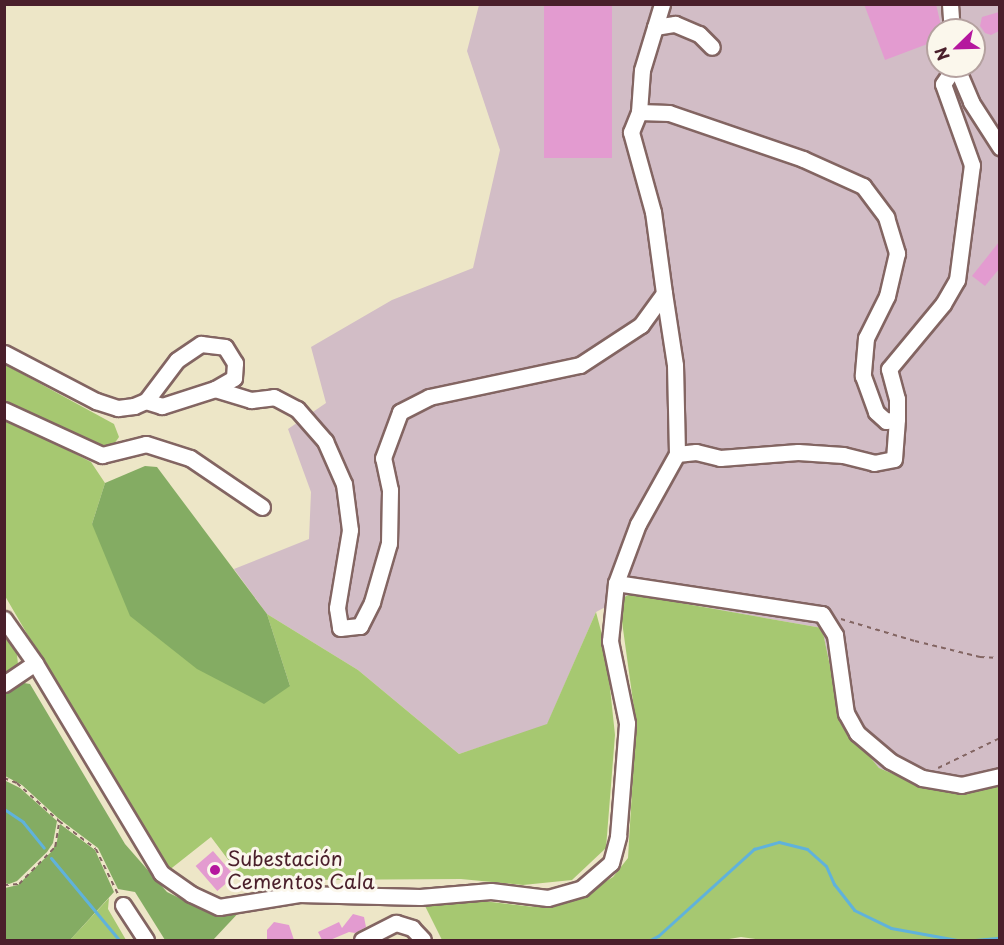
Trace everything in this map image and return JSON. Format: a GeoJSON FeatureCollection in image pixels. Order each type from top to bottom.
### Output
{"type":"FeatureCollection","features":[{"type":"Feature","properties":{"kind":"street"},"geometry":{"type":"LineString","coordinates":[[4,619],[35,663],[161,873],[191,894],[219,907],[299,894],[420,897],[491,891],[548,898],[582,888],[611,863],[618,836],[627,723],[610,641],[616,583],[638,524],[677,454],[675,365],[653,212],[631,132],[639,112],[642,70],[662,4]]}},
{"type":"Feature","properties":{"kind":"street"},"geometry":{"type":"LineString","coordinates":[[655,27],[675,24],[699,34],[712,47]]}},
{"type":"Feature","properties":{"kind":"street"},"geometry":{"type":"LineString","coordinates":[[677,454],[696,452],[720,458],[809,453],[843,455],[874,463],[894,459],[897,399],[889,369],[943,304],[957,280],[972,165],[943,84],[947,78]]}},
{"type":"Feature","properties":{"kind":"street"},"geometry":{"type":"LineString","coordinates":[[961,78],[971,102],[999,147]]}},
{"type":"Feature","properties":{"kind":"street"},"geometry":{"type":"LineString","coordinates":[[639,112],[669,113],[803,159],[863,186],[886,218],[897,253],[887,296],[866,338],[863,376],[876,412],[886,421],[897,419]]}},
{"type":"Feature","properties":{"kind":"street"},"geometry":{"type":"LineString","coordinates":[[215,389],[251,400],[274,397],[297,409],[325,441],[344,484],[350,530],[337,608],[340,628],[360,627],[372,602],[389,543],[390,490],[383,458],[400,412],[429,397],[580,365],[641,325],[664,293]]}},
{"type":"Feature","properties":{"kind":"street"},"geometry":{"type":"LineString","coordinates":[[4,353],[96,401],[118,408],[134,406],[146,401],[177,360],[201,344],[225,347],[236,363],[234,378],[215,389],[162,406],[146,401]]}},
{"type":"Feature","properties":{"kind":"street"},"geometry":{"type":"LineString","coordinates":[[4,410],[102,455],[146,444],[190,458],[262,507]]}},
{"type":"Feature","properties":{"kind":"street"},"geometry":{"type":"LineString","coordinates":[[616,583],[822,614],[836,635],[846,713],[856,733],[890,761],[922,778],[960,785],[986,781],[999,776]]}},
{"type":"Feature","properties":{"kind":"street"},"geometry":{"type":"LineString","coordinates":[[4,684],[35,663]]}},
{"type":"Feature","properties":{"kind":"street"},"geometry":{"type":"LineString","coordinates":[[123,905],[146,940]]}},
{"type":"Feature","properties":{"kind":"street"},"geometry":{"type":"LineString","coordinates":[[362,940],[396,923],[411,928],[423,940]]}},
{"type":"Feature","properties":{"kind":"path"},"geometry":{"type":"LineString","coordinates":[[822,614],[915,641],[980,657],[999,658]]}},
{"type":"Feature","properties":{"kind":"path"},"geometry":{"type":"LineString","coordinates":[[922,778],[999,738]]}},
{"type":"Feature","properties":{"kind":"path"},"geometry":{"type":"LineString","coordinates":[[4,778],[17,783],[59,821],[96,849],[123,905]]}},
{"type":"Feature","properties":{"kind":"path"},"geometry":{"type":"LineString","coordinates":[[4,885],[11,887],[19,884],[55,847],[59,821]]}},
{"type":"Feature","properties":{"kind":"shaded area"},"geometry":{"type":"Polygon","coordinates":[[[479,5],[999,5],[999,783],[988,788],[929,789],[879,768],[842,723],[822,628],[630,594],[596,612],[547,725],[459,754],[358,670],[267,614],[234,569],[309,539],[311,492],[288,429],[326,403],[311,347],[392,300],[473,268],[500,150],[467,51],[479,5]]]}},
{"type":"Feature","properties":{"kind":"green space"},"geometry":{"type":"Polygon","coordinates":[[[4,364],[114,424],[119,437],[112,447],[96,448],[5,406],[4,364]]]}},
{"type":"Feature","properties":{"kind":"green space"},"geometry":{"type":"Polygon","coordinates":[[[5,418],[91,462],[105,483],[92,524],[290,686],[267,614],[358,670],[459,754],[547,724],[596,612],[606,650],[615,735],[606,848],[572,880],[523,885],[461,879],[300,880],[248,886],[211,837],[168,871],[81,733],[54,680],[5,596],[5,418]]]}},
{"type":"Feature","properties":{"kind":"green space"},"geometry":{"type":"Polygon","coordinates":[[[145,466],[157,467],[267,614],[290,686],[264,704],[197,669],[130,616],[92,524],[105,483],[145,466]]]}},
{"type":"Feature","properties":{"kind":"green space"},"geometry":{"type":"Polygon","coordinates":[[[630,594],[822,628],[842,723],[879,768],[929,789],[988,788],[999,783],[999,940],[763,940],[741,937],[723,940],[442,940],[423,902],[466,899],[534,907],[557,904],[590,891],[613,877],[628,858],[636,723],[619,600],[630,594]]]}},
{"type":"Feature","properties":{"kind":"green space"},"geometry":{"type":"Polygon","coordinates":[[[4,631],[16,646],[18,664],[5,674],[4,631]]]}},
{"type":"Feature","properties":{"kind":"green space"},"geometry":{"type":"Polygon","coordinates":[[[18,682],[30,684],[125,844],[167,892],[204,910],[243,908],[213,940],[165,940],[135,892],[118,889],[98,848],[58,818],[22,785],[5,776],[5,690],[18,682]]]}},
{"type":"Feature","properties":{"kind":"green space"},"geometry":{"type":"Polygon","coordinates":[[[4,780],[20,788],[57,821],[53,843],[47,852],[17,881],[9,884],[4,883],[4,780]]]}},
{"type":"Feature","properties":{"kind":"green space"},"geometry":{"type":"Polygon","coordinates":[[[60,824],[95,850],[114,892],[70,940],[5,940],[5,888],[18,885],[52,851],[57,841],[60,824]]]}},
{"type":"Feature","properties":{"kind":"green space"},"geometry":{"type":"Polygon","coordinates":[[[109,898],[108,909],[126,940],[70,940],[109,898]]]}},
{"type":"Feature","properties":{"kind":"building"},"geometry":{"type":"Polygon","coordinates":[[[544,4],[612,4],[612,158],[544,158],[544,4]]]}},
{"type":"Feature","properties":{"kind":"building"},"geometry":{"type":"Polygon","coordinates":[[[864,4],[936,4],[939,18],[926,18],[926,45],[885,60],[864,4]]]}},
{"type":"Feature","properties":{"kind":"building"},"geometry":{"type":"Polygon","coordinates":[[[999,12],[999,31],[991,35],[986,33],[986,18],[982,17],[999,12]]]}},
{"type":"Feature","properties":{"kind":"building"},"geometry":{"type":"Polygon","coordinates":[[[999,242],[999,269],[985,286],[972,276],[999,242]]]}},
{"type":"Feature","properties":{"kind":"building","name":"Subestación Cementos Cala"},"geometry":{"type":"Polygon","coordinates":[[[213,851],[235,876],[217,891],[196,866],[213,851]]]}},
{"type":"Feature","properties":{"kind":"building"},"geometry":{"type":"Polygon","coordinates":[[[353,914],[364,917],[366,927],[355,933],[349,932],[330,940],[322,940],[318,932],[339,922],[342,928],[353,914]]]}},
{"type":"Feature","properties":{"kind":"building"},"geometry":{"type":"Polygon","coordinates":[[[274,922],[289,925],[294,940],[267,940],[267,930],[274,922]]]}},
{"type":"Feature","properties":{"kind":"waterway"},"geometry":{"type":"LineString","coordinates":[[4,809],[23,822],[44,848]]}},
{"type":"Feature","properties":{"kind":"waterway"},"geometry":{"type":"LineString","coordinates":[[650,940],[658,936],[754,849],[779,842],[807,849],[826,866],[834,884],[854,910],[891,928],[957,940]]}},
{"type":"Feature","properties":{"kind":"waterway"},"geometry":{"type":"LineString","coordinates":[[51,858],[119,940]]}},
{"type":"Feature","properties":{"kind":"waterway"},"geometry":{"type":"LineString","coordinates":[[975,940],[1000,938]]}},
{"type":"Feature","properties":{"kind":"place","name":"Subestación Cementos Cala"},"geometry":{"type":"Point","coordinates":[215,870]}}]}
